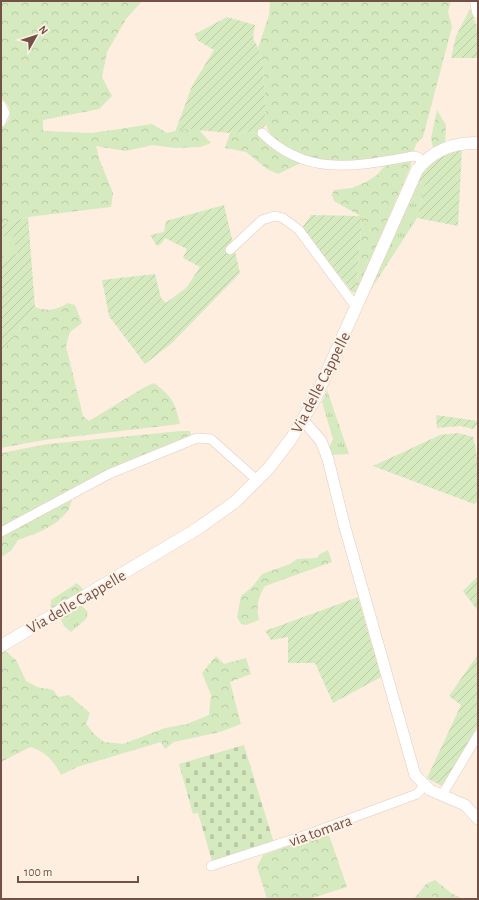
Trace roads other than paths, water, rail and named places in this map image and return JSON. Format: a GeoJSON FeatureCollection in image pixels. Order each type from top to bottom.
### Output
{"type":"FeatureCollection","features":[{"type":"Feature","properties":{"kind":"main road"},"geometry":{"type":"LineString","coordinates":[[476,1],[478,12]]}},
{"type":"Feature","properties":{"kind":"main road","name":"Via delle Cappelle"},"geometry":{"type":"LineString","coordinates":[[1,646],[192,533],[235,502],[258,481],[280,456],[303,420],[324,380],[413,176],[424,162],[447,147],[460,144],[478,143]]}},
{"type":"Feature","properties":{"kind":"street"},"geometry":{"type":"LineString","coordinates":[[1,106],[5,113],[1,122]]}},
{"type":"Feature","properties":{"kind":"street"},"geometry":{"type":"LineString","coordinates":[[262,133],[282,150],[295,156],[330,166],[364,165],[412,156],[418,157],[424,162]]}},
{"type":"Feature","properties":{"kind":"street"},"geometry":{"type":"LineString","coordinates":[[230,250],[262,220],[275,216],[283,218],[299,230],[356,307]]}},
{"type":"Feature","properties":{"kind":"street"},"geometry":{"type":"LineString","coordinates":[[303,420],[321,441],[328,459],[344,524],[410,762],[415,775],[424,786],[465,805],[478,819]]}},
{"type":"Feature","properties":{"kind":"street"},"geometry":{"type":"LineString","coordinates":[[1,532],[109,474],[197,438],[211,439],[258,481]]}},
{"type":"Feature","properties":{"kind":"street"},"geometry":{"type":"LineString","coordinates":[[442,795],[478,735]]}},
{"type":"Feature","properties":{"kind":"street","name":"via tomara"},"geometry":{"type":"LineString","coordinates":[[212,866],[306,835],[417,794],[424,786]]}}]}
